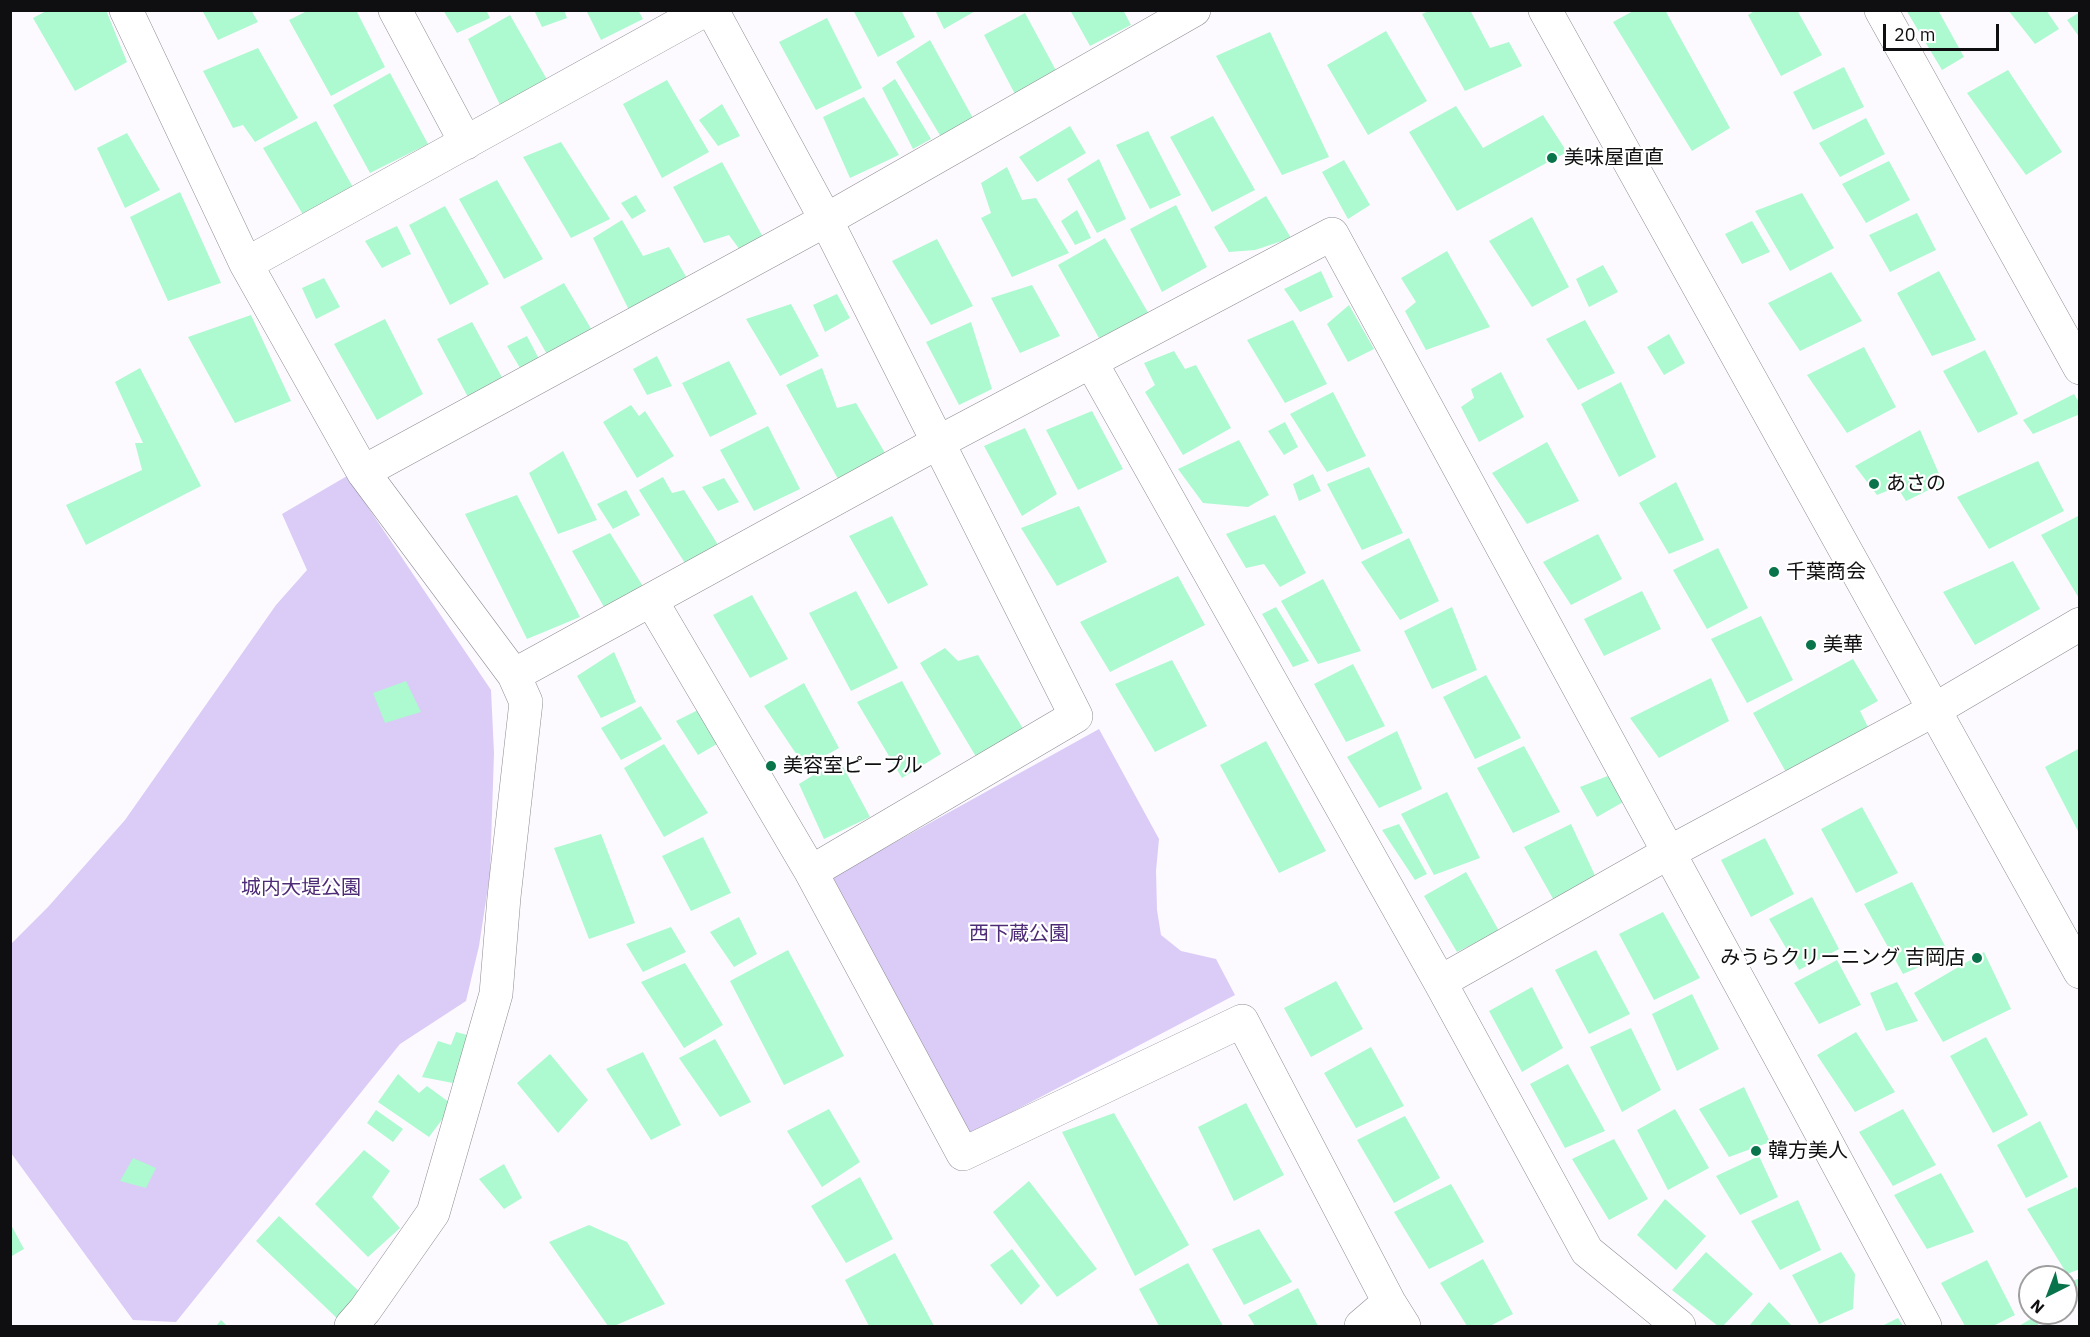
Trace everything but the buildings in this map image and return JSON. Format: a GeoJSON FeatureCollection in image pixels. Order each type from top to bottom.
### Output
{"type":"FeatureCollection","features":[{"type":"Feature","properties":{"kind":"street"},"geometry":{"type":"LineString","coordinates":[[126,10],[246,264],[363,472],[514,675],[526,702],[504,897],[496,994],[433,1213],[365,1310],[351,1326]]}},
{"type":"Feature","properties":{"kind":"street"},"geometry":{"type":"LineString","coordinates":[[395,10],[466,143]]}},
{"type":"Feature","properties":{"kind":"street"},"geometry":{"type":"LineString","coordinates":[[246,264],[705,10]]}},
{"type":"Feature","properties":{"kind":"street"},"geometry":{"type":"LineString","coordinates":[[712,10],[826,220],[1076,716],[811,872]]}},
{"type":"Feature","properties":{"kind":"street"},"geometry":{"type":"LineString","coordinates":[[363,472],[826,220],[1194,10]]}},
{"type":"Feature","properties":{"kind":"street"},"geometry":{"type":"LineString","coordinates":[[1545,10],[2079,972]]}},
{"type":"Feature","properties":{"kind":"street"},"geometry":{"type":"LineString","coordinates":[[1881,10],[2079,368]]}},
{"type":"Feature","properties":{"kind":"street"},"geometry":{"type":"LineString","coordinates":[[514,675],[937,443],[1332,234],[1925,1326]]}},
{"type":"Feature","properties":{"kind":"street"},"geometry":{"type":"LineString","coordinates":[[1091,362],[1440,982],[1587,1251],[1679,1326]]}},
{"type":"Feature","properties":{"kind":"street"},"geometry":{"type":"LineString","coordinates":[[651,600],[811,872],[963,1154],[1242,1021],[1397,1314],[1361,1326]]}},
{"type":"Feature","properties":{"kind":"street"},"geometry":{"type":"LineString","coordinates":[[1440,982],[1668,853],[1934,710],[2079,624]]}},
{"type":"Feature","properties":{"kind":"green space","name":"城内大堤公園"},"geometry":{"type":"Polygon","coordinates":[[[347,476],[491,690],[494,753],[490,874],[479,946],[466,1001],[400,1044],[176,1322],[133,1320],[11,1153],[10,945],[48,907],[125,820],[276,605],[307,570],[282,514],[347,476]]]}},
{"type":"Feature","properties":{"kind":"green space","name":"西下蔵公園"},"geometry":{"type":"Polygon","coordinates":[[[1099,729],[1159,839],[1156,871],[1157,910],[1161,935],[1181,951],[1216,959],[1235,995],[970,1134],[829,879],[1099,729]]]}},
{"type":"Feature","properties":{"kind":"place","name":"美味屋直直"},"geometry":{"type":"Point","coordinates":[1552,158]}},
{"type":"Feature","properties":{"kind":"place","name":"あさの"},"geometry":{"type":"Point","coordinates":[1874,484]}},
{"type":"Feature","properties":{"kind":"place","name":"千葉商会"},"geometry":{"type":"Point","coordinates":[1774,572]}},
{"type":"Feature","properties":{"kind":"place","name":"美華"},"geometry":{"type":"Point","coordinates":[1811,645]}},
{"type":"Feature","properties":{"kind":"place","name":"美容室ピープル"},"geometry":{"type":"Point","coordinates":[771,766]}},
{"type":"Feature","properties":{"kind":"place","name":"みうらクリーニング 吉岡店"},"geometry":{"type":"Point","coordinates":[1977,958]}},
{"type":"Feature","properties":{"kind":"place","name":"韓方美人"},"geometry":{"type":"Point","coordinates":[1756,1151]}}]}
